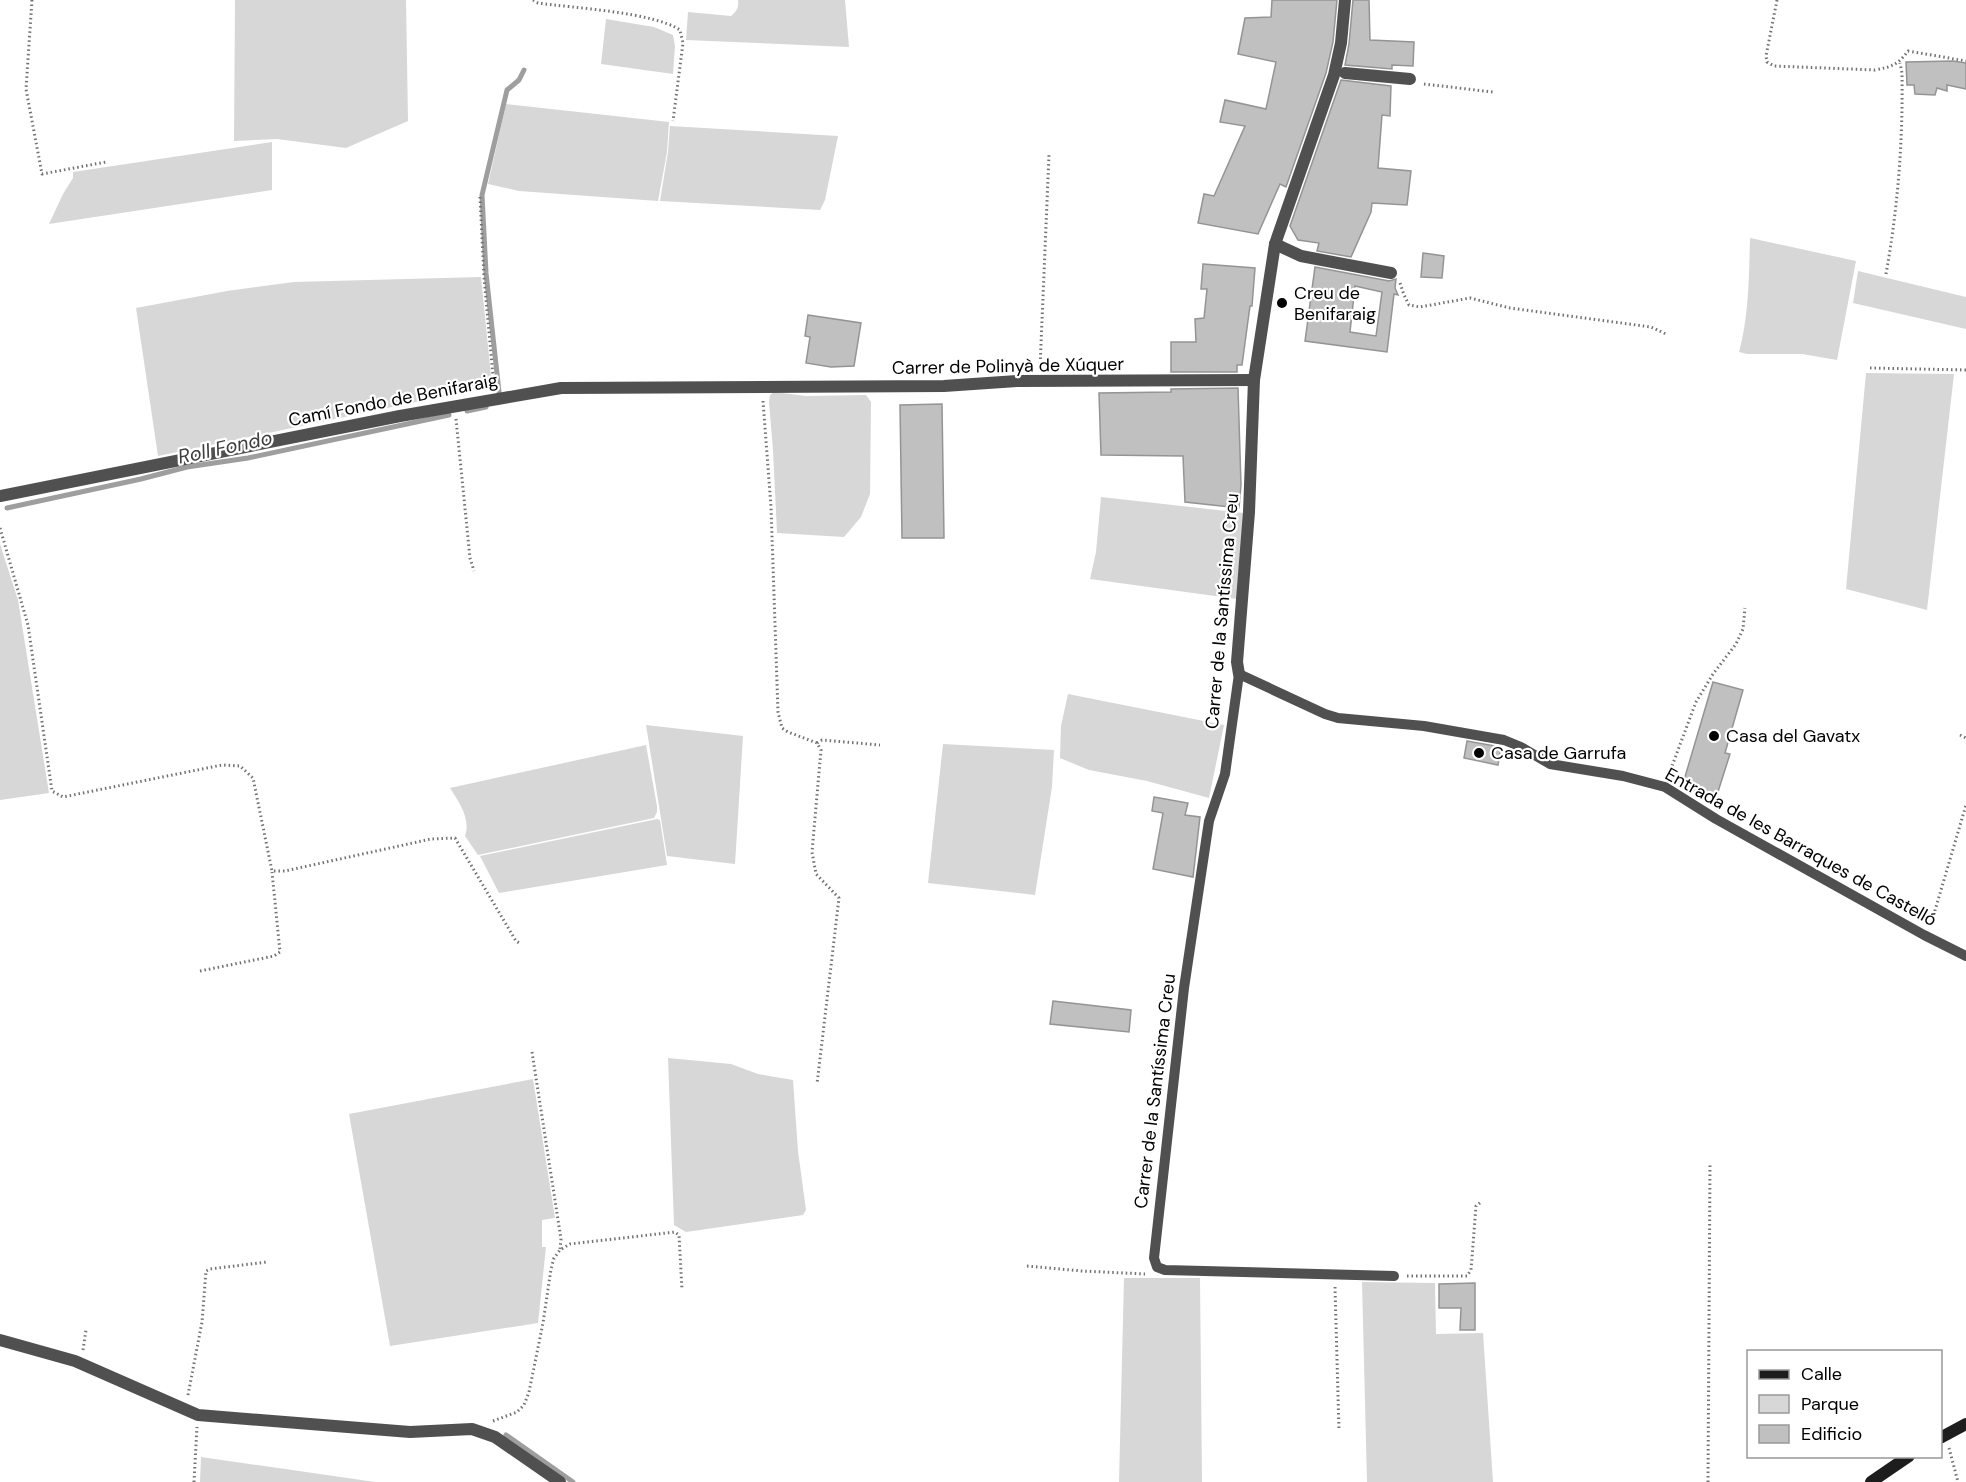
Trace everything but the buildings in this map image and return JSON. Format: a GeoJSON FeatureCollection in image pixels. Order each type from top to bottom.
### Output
{"type":"FeatureCollection","features":[{"type":"Feature","properties":{"kind":"street","name":"Carrer de la Santíssima Creu"},"geometry":{"type":"LineString","coordinates":[[1239,674],[1236,662],[1249,512],[1254,380],[1275,244],[1336,70],[1345,0]]}},
{"type":"Feature","properties":{"kind":"street"},"geometry":{"type":"LineString","coordinates":[[1345,73],[1410,79]]}},
{"type":"Feature","properties":{"kind":"street"},"geometry":{"type":"LineString","coordinates":[[1275,244],[1301,256],[1391,273]]}},
{"type":"Feature","properties":{"kind":"street","name":"Carrer de Polinyà de Xúquer"},"geometry":{"type":"LineString","coordinates":[[762,387],[1254,380]]}},
{"type":"Feature","properties":{"kind":"street","name":"Camí Fondo de Benifaraig"},"geometry":{"type":"LineString","coordinates":[[0,496],[495,398],[561,388],[762,387]]}},
{"type":"Feature","properties":{"kind":"street"},"geometry":{"type":"LineString","coordinates":[[0,1340],[75,1361],[198,1415],[410,1432],[472,1429],[495,1437],[560,1482]]}},
{"type":"Feature","properties":{"kind":"street"},"geometry":{"type":"LineString","coordinates":[[1943,1436],[1966,1424]]}},
{"type":"Feature","properties":{"kind":"street"},"geometry":{"type":"LineString","coordinates":[[1871,1482],[1906,1458]]}},
{"type":"Feature","properties":{"kind":"lane","name":"Entrada de les Barraques de Castelló"},"geometry":{"type":"LineString","coordinates":[[1239,674],[1338,718],[1424,726],[1504,740],[1551,764],[1623,776],[1665,788],[1716,819],[1966,956]]}},
{"type":"Feature","properties":{"kind":"lane","name":"Carrer de la Santíssima Creu"},"geometry":{"type":"LineString","coordinates":[[1157,1267],[1154,1258],[1184,988],[1209,821],[1225,774],[1239,674]]}},
{"type":"Feature","properties":{"kind":"lane"},"geometry":{"type":"LineString","coordinates":[[1157,1267],[1165,1270],[1394,1276]]}},
{"type":"Feature","properties":{"kind":"path"},"geometry":{"type":"LineString","coordinates":[[32,0],[26,89],[42,174],[105,162]]}},
{"type":"Feature","properties":{"kind":"path"},"geometry":{"type":"LineString","coordinates":[[533,0],[538,3],[641,18],[670,24],[680,30],[683,43],[673,121]]}},
{"type":"Feature","properties":{"kind":"path"},"geometry":{"type":"LineString","coordinates":[[1777,0],[1766,56],[1767,62],[1774,66],[1875,70],[1891,68],[1900,63],[1908,51],[1966,61]]}},
{"type":"Feature","properties":{"kind":"path"},"geometry":{"type":"LineString","coordinates":[[1886,274],[1895,226],[1902,140],[1900,63]]}},
{"type":"Feature","properties":{"kind":"path"},"geometry":{"type":"LineString","coordinates":[[1410,79],[1411,83],[1493,92]]}},
{"type":"Feature","properties":{"kind":"path"},"geometry":{"type":"LineString","coordinates":[[1039,382],[1049,156]]}},
{"type":"Feature","properties":{"kind":"path"},"geometry":{"type":"LineString","coordinates":[[480,197],[484,277],[495,398]]}},
{"type":"Feature","properties":{"kind":"path"},"geometry":{"type":"LineString","coordinates":[[1391,273],[1402,284],[1409,305],[1420,307],[1470,298],[1510,308],[1652,327],[1666,334]]}},
{"type":"Feature","properties":{"kind":"path"},"geometry":{"type":"LineString","coordinates":[[1870,368],[1966,370]]}},
{"type":"Feature","properties":{"kind":"path"},"geometry":{"type":"LineString","coordinates":[[762,387],[771,507],[778,712],[782,728],[817,743],[821,750],[822,761],[812,852],[813,866],[816,874],[839,898],[817,1084]]}},
{"type":"Feature","properties":{"kind":"path"},"geometry":{"type":"LineString","coordinates":[[454,406],[470,558],[474,571]]}},
{"type":"Feature","properties":{"kind":"path"},"geometry":{"type":"LineString","coordinates":[[0,528],[27,625],[52,791],[63,797],[222,765],[240,766],[253,778],[272,871],[280,952],[274,956],[200,971]]}},
{"type":"Feature","properties":{"kind":"path"},"geometry":{"type":"LineString","coordinates":[[1665,788],[1696,702],[1713,674],[1736,644],[1743,629],[1745,608]]}},
{"type":"Feature","properties":{"kind":"path"},"geometry":{"type":"LineString","coordinates":[[1960,735],[1966,738]]}},
{"type":"Feature","properties":{"kind":"path"},"geometry":{"type":"LineString","coordinates":[[817,743],[822,740],[880,745]]}},
{"type":"Feature","properties":{"kind":"path"},"geometry":{"type":"LineString","coordinates":[[1924,935],[1931,925],[1966,805]]}},
{"type":"Feature","properties":{"kind":"path"},"geometry":{"type":"LineString","coordinates":[[272,871],[285,871],[431,839],[455,838],[516,941],[521,944]]}},
{"type":"Feature","properties":{"kind":"path"},"geometry":{"type":"LineString","coordinates":[[532,1052],[561,1239],[560,1250]]}},
{"type":"Feature","properties":{"kind":"path"},"geometry":{"type":"LineString","coordinates":[[1708,1482],[1710,1162]]}},
{"type":"Feature","properties":{"kind":"path"},"geometry":{"type":"LineString","coordinates":[[1394,1276],[1467,1276],[1472,1270],[1476,1206],[1481,1202]]}},
{"type":"Feature","properties":{"kind":"path"},"geometry":{"type":"LineString","coordinates":[[472,1429],[517,1412],[524,1405],[541,1335],[551,1269],[554,1258],[560,1250],[570,1244],[675,1232],[679,1235],[682,1290]]}},
{"type":"Feature","properties":{"kind":"path"},"geometry":{"type":"LineString","coordinates":[[183,1408],[188,1395],[202,1322],[206,1271],[267,1262]]}},
{"type":"Feature","properties":{"kind":"path"},"geometry":{"type":"LineString","coordinates":[[1027,1266],[1148,1274],[1157,1267]]}},
{"type":"Feature","properties":{"kind":"path"},"geometry":{"type":"LineString","coordinates":[[1335,1276],[1339,1431]]}},
{"type":"Feature","properties":{"kind":"path"},"geometry":{"type":"LineString","coordinates":[[75,1361],[82,1354],[86,1330]]}},
{"type":"Feature","properties":{"kind":"path"},"geometry":{"type":"LineString","coordinates":[[194,1482],[198,1415]]}},
{"type":"Feature","properties":{"kind":"path"},"geometry":{"type":"LineString","coordinates":[[1943,1436],[1958,1482]]}},
{"type":"Feature","properties":{"kind":"green space"},"geometry":{"type":"Polygon","coordinates":[[[235,0],[406,0],[408,121],[346,148],[277,139],[234,141],[235,0]]]}},
{"type":"Feature","properties":{"kind":"green space"},"geometry":{"type":"Polygon","coordinates":[[[738,0],[845,0],[849,47],[686,40],[688,12],[731,16],[737,9],[738,0]]]}},
{"type":"Feature","properties":{"kind":"green space"},"geometry":{"type":"Polygon","coordinates":[[[606,19],[654,27],[673,35],[675,46],[673,74],[601,64],[606,19]]]}},
{"type":"Feature","properties":{"kind":"green space"},"geometry":{"type":"Polygon","coordinates":[[[506,104],[669,122],[667,152],[658,201],[519,191],[488,184],[506,104]]]}},
{"type":"Feature","properties":{"kind":"green space"},"geometry":{"type":"Polygon","coordinates":[[[670,126],[838,136],[825,200],[820,210],[660,201],[670,126]]]}},
{"type":"Feature","properties":{"kind":"green space"},"geometry":{"type":"Polygon","coordinates":[[[272,142],[272,190],[49,224],[73,178],[73,172],[272,142]]]}},
{"type":"Feature","properties":{"kind":"green space"},"geometry":{"type":"Polygon","coordinates":[[[1750,238],[1856,261],[1837,360],[1802,354],[1739,352],[1747,310],[1750,238]]]}},
{"type":"Feature","properties":{"kind":"green space"},"geometry":{"type":"Polygon","coordinates":[[[1858,271],[1966,297],[1966,329],[1853,303],[1858,271]]]}},
{"type":"Feature","properties":{"kind":"green space"},"geometry":{"type":"Polygon","coordinates":[[[481,277],[492,386],[158,456],[136,308],[227,291],[294,282],[481,277]]]}},
{"type":"Feature","properties":{"kind":"green space"},"geometry":{"type":"Polygon","coordinates":[[[1866,373],[1954,374],[1927,610],[1846,589],[1866,373]]]}},
{"type":"Feature","properties":{"kind":"green space"},"geometry":{"type":"Polygon","coordinates":[[[774,392],[806,396],[866,395],[871,402],[870,494],[861,517],[844,537],[777,533],[769,402],[770,395],[774,392]]]}},
{"type":"Feature","properties":{"kind":"green space"},"geometry":{"type":"Polygon","coordinates":[[[1101,497],[1244,513],[1237,599],[1090,579],[1096,552],[1101,497]]]}},
{"type":"Feature","properties":{"kind":"green space"},"geometry":{"type":"Polygon","coordinates":[[[0,544],[18,600],[49,793],[0,800],[0,544]]]}},
{"type":"Feature","properties":{"kind":"green space"},"geometry":{"type":"Polygon","coordinates":[[[1068,694],[1224,725],[1209,798],[1147,781],[1089,770],[1060,758],[1061,726],[1068,694]]]}},
{"type":"Feature","properties":{"kind":"green space"},"geometry":{"type":"Polygon","coordinates":[[[646,725],[743,736],[735,864],[667,856],[646,725]]]}},
{"type":"Feature","properties":{"kind":"green space"},"geometry":{"type":"Polygon","coordinates":[[[943,744],[1054,750],[1052,787],[1035,895],[928,883],[943,744]]]}},
{"type":"Feature","properties":{"kind":"green space"},"geometry":{"type":"Polygon","coordinates":[[[646,745],[657,806],[654,818],[478,855],[465,836],[465,817],[450,788],[646,745]]]}},
{"type":"Feature","properties":{"kind":"green space"},"geometry":{"type":"Polygon","coordinates":[[[660,820],[667,865],[499,893],[480,856],[660,820]]]}},
{"type":"Feature","properties":{"kind":"green space"},"geometry":{"type":"Polygon","coordinates":[[[668,1058],[731,1064],[758,1074],[793,1080],[798,1151],[806,1210],[803,1215],[686,1232],[674,1225],[668,1058]]]}},
{"type":"Feature","properties":{"kind":"green space"},"geometry":{"type":"Polygon","coordinates":[[[533,1079],[555,1218],[542,1220],[542,1247],[546,1247],[538,1323],[390,1346],[349,1114],[533,1079]]]}},
{"type":"Feature","properties":{"kind":"green space"},"geometry":{"type":"Polygon","coordinates":[[[1124,1278],[1200,1278],[1202,1482],[1119,1482],[1124,1278]]]}},
{"type":"Feature","properties":{"kind":"green space"},"geometry":{"type":"Polygon","coordinates":[[[1362,1282],[1435,1283],[1436,1334],[1483,1333],[1493,1482],[1367,1482],[1362,1282]]]}},
{"type":"Feature","properties":{"kind":"green space"},"geometry":{"type":"Polygon","coordinates":[[[201,1457],[375,1482],[200,1482],[201,1457]]]}},
{"type":"Feature","properties":{"kind":"waterway","name":"Roll Fondo"},"geometry":{"type":"LineString","coordinates":[[499,392],[486,273],[482,195],[507,90],[519,80],[524,70]]}},
{"type":"Feature","properties":{"kind":"waterway","name":"Roll Fondo"},"geometry":{"type":"LineString","coordinates":[[467,411],[486,407]]}},
{"type":"Feature","properties":{"kind":"waterway","name":"Roll Fondo"},"geometry":{"type":"LineString","coordinates":[[7,508],[187,467],[248,458],[449,415]]}},
{"type":"Feature","properties":{"kind":"waterway"},"geometry":{"type":"LineString","coordinates":[[506,1435],[573,1482]]}},
{"type":"Feature","properties":{"kind":"place","name":"Creu de Benifaraig"},"geometry":{"type":"Point","coordinates":[1282,303]}},
{"type":"Feature","properties":{"kind":"place","name":"Casa del Gavatx"},"geometry":{"type":"Point","coordinates":[1714,736]}},
{"type":"Feature","properties":{"kind":"place","name":"Casa de Garrufa"},"geometry":{"type":"Point","coordinates":[1479,753]}}]}
